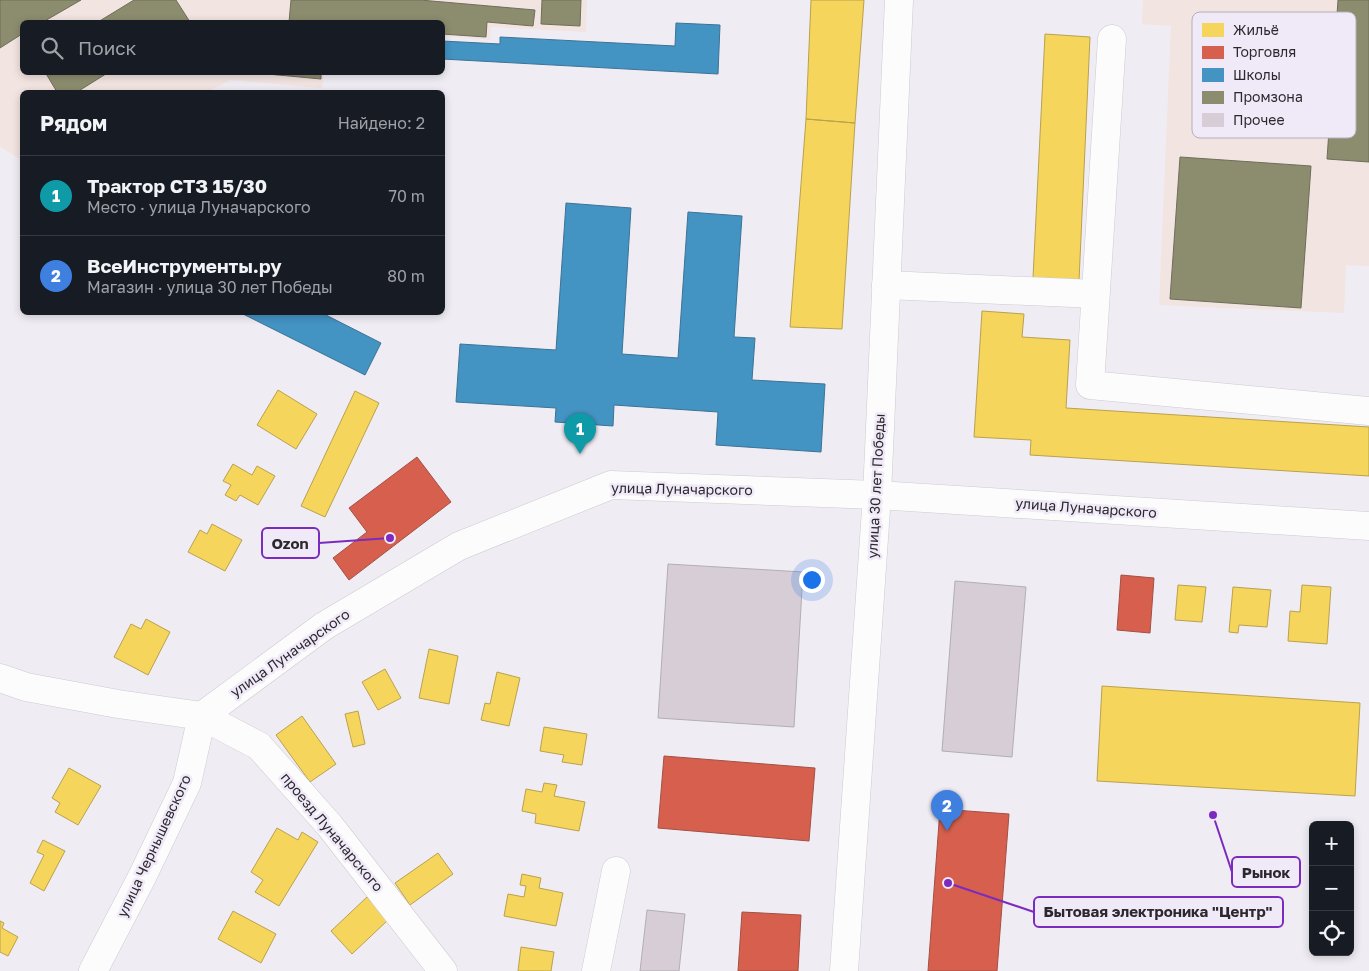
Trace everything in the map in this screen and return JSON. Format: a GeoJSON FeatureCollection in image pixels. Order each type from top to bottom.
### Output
{"type":"FeatureCollection","features":[{"type":"Feature","properties":{"kind":"street","name":"улица 30 лет Победы"},"geometry":{"type":"LineString","coordinates":[[844,971],[877,495],[899,0]]}},
{"type":"Feature","properties":{"kind":"street"},"geometry":{"type":"LineString","coordinates":[[1112,39],[1090,385],[1369,411]]}},
{"type":"Feature","properties":{"kind":"street"},"geometry":{"type":"LineString","coordinates":[[886,285],[1095,294]]}},
{"type":"Feature","properties":{"kind":"street","name":"улица Луначарского"},"geometry":{"type":"LineString","coordinates":[[202,716],[324,626],[459,546],[611,485],[877,495],[1369,526]]}},
{"type":"Feature","properties":{"kind":"street"},"geometry":{"type":"LineString","coordinates":[[0,678],[36,688],[118,704],[202,716]]}},
{"type":"Feature","properties":{"kind":"street","name":"улица Чернышевского"},"geometry":{"type":"LineString","coordinates":[[93,971],[143,876],[187,783],[202,716]]}},
{"type":"Feature","properties":{"kind":"street","name":"проезд Луначарского"},"geometry":{"type":"LineString","coordinates":[[202,716],[259,746],[330,826],[443,971]]}},
{"type":"Feature","properties":{"kind":"street"},"geometry":{"type":"LineString","coordinates":[[596,971],[616,871]]}},
{"type":"Feature","properties":{"kind":"shaded area"},"geometry":{"type":"Polygon","coordinates":[[[0,0],[587,0],[586,32],[491,27],[490,40],[445,36],[445,20],[20,20],[20,75],[324,75],[322,88],[231,80],[211,90],[20,90],[20,159],[0,147],[0,0]]]}},
{"type":"Feature","properties":{"kind":"shaded area"},"geometry":{"type":"Polygon","coordinates":[[[1143,0],[1369,0],[1369,266],[1346,265],[1344,313],[1159,305],[1171,26],[1142,24],[1143,0]]]}},
{"type":"Feature","properties":{"kind":"building: Жильё"},"geometry":{"type":"Polygon","coordinates":[[[811,0],[864,0],[855,123],[806,119],[811,0]]]}},
{"type":"Feature","properties":{"kind":"building: Жильё"},"geometry":{"type":"Polygon","coordinates":[[[1045,34],[1090,37],[1079,281],[1033,278],[1045,34]]]}},
{"type":"Feature","properties":{"kind":"building: Жильё"},"geometry":{"type":"Polygon","coordinates":[[[806,119],[855,123],[842,329],[790,327],[806,119]]]}},
{"type":"Feature","properties":{"kind":"building: Жильё"},"geometry":{"type":"Polygon","coordinates":[[[982,311],[1024,314],[1022,337],[1070,340],[1066,408],[1369,427],[1369,476],[1030,455],[1031,440],[974,437],[982,311]]]}},
{"type":"Feature","properties":{"kind":"building: Жильё"},"geometry":{"type":"Polygon","coordinates":[[[278,390],[317,414],[296,449],[257,425],[278,390]]]}},
{"type":"Feature","properties":{"kind":"building: Жильё"},"geometry":{"type":"Polygon","coordinates":[[[355,391],[379,403],[325,517],[301,506],[355,391]]]}},
{"type":"Feature","properties":{"kind":"building: Жильё"},"geometry":{"type":"Polygon","coordinates":[[[233,464],[252,475],[257,466],[275,476],[258,505],[240,495],[236,501],[225,495],[231,485],[223,481],[233,464]]]}},
{"type":"Feature","properties":{"kind":"building: Жильё"},"geometry":{"type":"Polygon","coordinates":[[[212,524],[242,540],[225,571],[188,552],[200,530],[207,534],[212,524]]]}},
{"type":"Feature","properties":{"kind":"building: Жильё"},"geometry":{"type":"Polygon","coordinates":[[[1178,585],[1206,587],[1202,622],[1175,620],[1178,585]]]}},
{"type":"Feature","properties":{"kind":"building: Жильё"},"geometry":{"type":"Polygon","coordinates":[[[1302,585],[1331,587],[1327,644],[1288,641],[1290,611],[1300,612],[1302,585]]]}},
{"type":"Feature","properties":{"kind":"building: Жильё"},"geometry":{"type":"Polygon","coordinates":[[[1233,587],[1271,590],[1267,627],[1239,625],[1238,633],[1229,632],[1233,587]]]}},
{"type":"Feature","properties":{"kind":"building: Жильё"},"geometry":{"type":"Polygon","coordinates":[[[146,619],[170,632],[148,675],[114,657],[131,624],[141,629],[146,619]]]}},
{"type":"Feature","properties":{"kind":"building: Жильё"},"geometry":{"type":"Polygon","coordinates":[[[429,649],[458,656],[449,704],[419,698],[429,649]]]}},
{"type":"Feature","properties":{"kind":"building: Жильё"},"geometry":{"type":"Polygon","coordinates":[[[385,669],[401,698],[378,710],[362,682],[385,669]]]}},
{"type":"Feature","properties":{"kind":"building: Жильё"},"geometry":{"type":"Polygon","coordinates":[[[497,672],[520,678],[509,726],[481,720],[485,703],[490,704],[497,672]]]}},
{"type":"Feature","properties":{"kind":"building: Жильё"},"geometry":{"type":"Polygon","coordinates":[[[1102,686],[1360,703],[1355,796],[1097,781],[1102,686]]]}},
{"type":"Feature","properties":{"kind":"building: Жильё"},"geometry":{"type":"Polygon","coordinates":[[[358,711],[365,744],[353,747],[345,714],[358,711]]]}},
{"type":"Feature","properties":{"kind":"building: Жильё"},"geometry":{"type":"Polygon","coordinates":[[[302,716],[336,764],[310,782],[276,735],[302,716]]]}},
{"type":"Feature","properties":{"kind":"building: Жильё"},"geometry":{"type":"Polygon","coordinates":[[[544,727],[587,734],[582,765],[562,762],[564,755],[540,751],[544,727]]]}},
{"type":"Feature","properties":{"kind":"building: Жильё"},"geometry":{"type":"Polygon","coordinates":[[[69,768],[101,786],[78,825],[55,812],[60,803],[52,798],[69,768]]]}},
{"type":"Feature","properties":{"kind":"building: Жильё"},"geometry":{"type":"Polygon","coordinates":[[[544,783],[557,785],[554,796],[585,802],[579,831],[535,823],[536,814],[522,811],[526,789],[542,792],[544,783]]]}},
{"type":"Feature","properties":{"kind":"building: Жильё"},"geometry":{"type":"Polygon","coordinates":[[[277,828],[298,840],[302,832],[318,842],[279,906],[255,892],[263,880],[251,872],[277,828]]]}},
{"type":"Feature","properties":{"kind":"building: Жильё"},"geometry":{"type":"Polygon","coordinates":[[[43,840],[65,851],[44,891],[30,883],[44,855],[37,852],[43,840]]]}},
{"type":"Feature","properties":{"kind":"building: Жильё"},"geometry":{"type":"Polygon","coordinates":[[[438,853],[453,874],[410,905],[395,883],[438,853]]]}},
{"type":"Feature","properties":{"kind":"building: Жильё"},"geometry":{"type":"Polygon","coordinates":[[[522,874],[541,878],[539,888],[563,893],[556,926],[504,916],[508,894],[524,897],[526,886],[520,885],[522,874]]]}},
{"type":"Feature","properties":{"kind":"building: Жильё"},"geometry":{"type":"Polygon","coordinates":[[[367,897],[388,920],[352,954],[331,931],[367,897]]]}},
{"type":"Feature","properties":{"kind":"building: Жильё"},"geometry":{"type":"Polygon","coordinates":[[[233,911],[276,934],[261,963],[218,939],[233,911]]]}},
{"type":"Feature","properties":{"kind":"building: Жильё"},"geometry":{"type":"Polygon","coordinates":[[[0,921],[4,923],[2,928],[18,937],[8,956],[0,952],[0,921]]]}},
{"type":"Feature","properties":{"kind":"building: Жильё"},"geometry":{"type":"Polygon","coordinates":[[[521,947],[554,952],[551,971],[518,971],[521,947]]]}},
{"type":"Feature","properties":{"kind":"building: Торговля"},"geometry":{"type":"Polygon","coordinates":[[[417,457],[451,502],[349,580],[333,558],[367,532],[349,508],[417,457]]]}},
{"type":"Feature","properties":{"kind":"building: Торговля"},"geometry":{"type":"Polygon","coordinates":[[[1121,575],[1154,578],[1150,633],[1117,630],[1121,575]]]}},
{"type":"Feature","properties":{"kind":"building: Торговля"},"geometry":{"type":"Polygon","coordinates":[[[664,756],[815,768],[809,841],[658,828],[664,756]]]}},
{"type":"Feature","properties":{"kind":"building: Торговля"},"geometry":{"type":"Polygon","coordinates":[[[940,809],[1009,814],[997,971],[928,971],[940,809]]]}},
{"type":"Feature","properties":{"kind":"building: Торговля"},"geometry":{"type":"Polygon","coordinates":[[[742,912],[801,915],[798,971],[738,971],[742,912]]]}},
{"type":"Feature","properties":{"kind":"building: Школы"},"geometry":{"type":"Polygon","coordinates":[[[676,23],[720,25],[718,74],[445,59],[445,41],[500,44],[500,37],[675,46],[676,23]]]}},
{"type":"Feature","properties":{"kind":"building: Школы"},"geometry":{"type":"Polygon","coordinates":[[[566,203],[631,208],[622,354],[678,358],[688,212],[742,216],[734,337],[755,338],[752,380],[825,384],[821,452],[716,445],[718,412],[614,405],[613,426],[555,422],[556,408],[456,402],[460,344],[556,350],[566,203]]]}},
{"type":"Feature","properties":{"kind":"building: Школы"},"geometry":{"type":"Polygon","coordinates":[[[245,315],[326,315],[381,343],[365,375],[245,315]]]}},
{"type":"Feature","properties":{"kind":"building: Промзона"},"geometry":{"type":"Polygon","coordinates":[[[0,0],[81,0],[46,20],[20,20],[20,35],[0,48],[0,0]]]}},
{"type":"Feature","properties":{"kind":"building: Промзона"},"geometry":{"type":"Polygon","coordinates":[[[134,0],[176,0],[189,20],[101,20],[134,0]]]}},
{"type":"Feature","properties":{"kind":"building: Промзона"},"geometry":{"type":"Polygon","coordinates":[[[291,0],[420,0],[535,10],[533,26],[487,22],[486,37],[445,34],[445,20],[289,20],[291,0]]]}},
{"type":"Feature","properties":{"kind":"building: Промзона"},"geometry":{"type":"Polygon","coordinates":[[[542,0],[581,0],[580,26],[541,24],[542,0]]]}},
{"type":"Feature","properties":{"kind":"building: Промзона"},"geometry":{"type":"Polygon","coordinates":[[[1338,0],[1369,0],[1369,162],[1327,159],[1328,138],[1356,138],[1356,12],[1337,12],[1338,0]]]}},
{"type":"Feature","properties":{"kind":"building: Промзона"},"geometry":{"type":"Polygon","coordinates":[[[47,75],[104,75],[80,90],[56,90],[47,75]]]}},
{"type":"Feature","properties":{"kind":"building: Промзона"},"geometry":{"type":"Polygon","coordinates":[[[278,75],[321,75],[321,79],[278,75]]]}},
{"type":"Feature","properties":{"kind":"building: Промзона"},"geometry":{"type":"Polygon","coordinates":[[[1180,157],[1311,166],[1301,308],[1170,299],[1180,157]]]}},
{"type":"Feature","properties":{"kind":"building: Прочее"},"geometry":{"type":"Polygon","coordinates":[[[668,564],[803,572],[794,727],[658,718],[668,564]]]}},
{"type":"Feature","properties":{"kind":"building: Прочее"},"geometry":{"type":"Polygon","coordinates":[[[955,581],[1026,587],[1012,757],[942,751],[955,581]]]}},
{"type":"Feature","properties":{"kind":"building: Прочее"},"geometry":{"type":"Polygon","coordinates":[[[647,910],[685,914],[679,971],[640,971],[647,910]]]}},
{"type":"Feature","properties":{"kind":"place","name":"Трактор СТЗ 15/30"},"geometry":{"type":"Point","coordinates":[580,454]}},
{"type":"Feature","properties":{"kind":"place","name":"Ozon"},"geometry":{"type":"Point","coordinates":[390,538]}},
{"type":"Feature","properties":{"kind":"place","name":"Рынок"},"geometry":{"type":"Point","coordinates":[1213,815]}},
{"type":"Feature","properties":{"kind":"place","name":"ВсеИнструменты.ру"},"geometry":{"type":"Point","coordinates":[947,831]}},
{"type":"Feature","properties":{"kind":"place","name":"Бытовая электроника \"Центр\""},"geometry":{"type":"Point","coordinates":[948,883]}}]}
